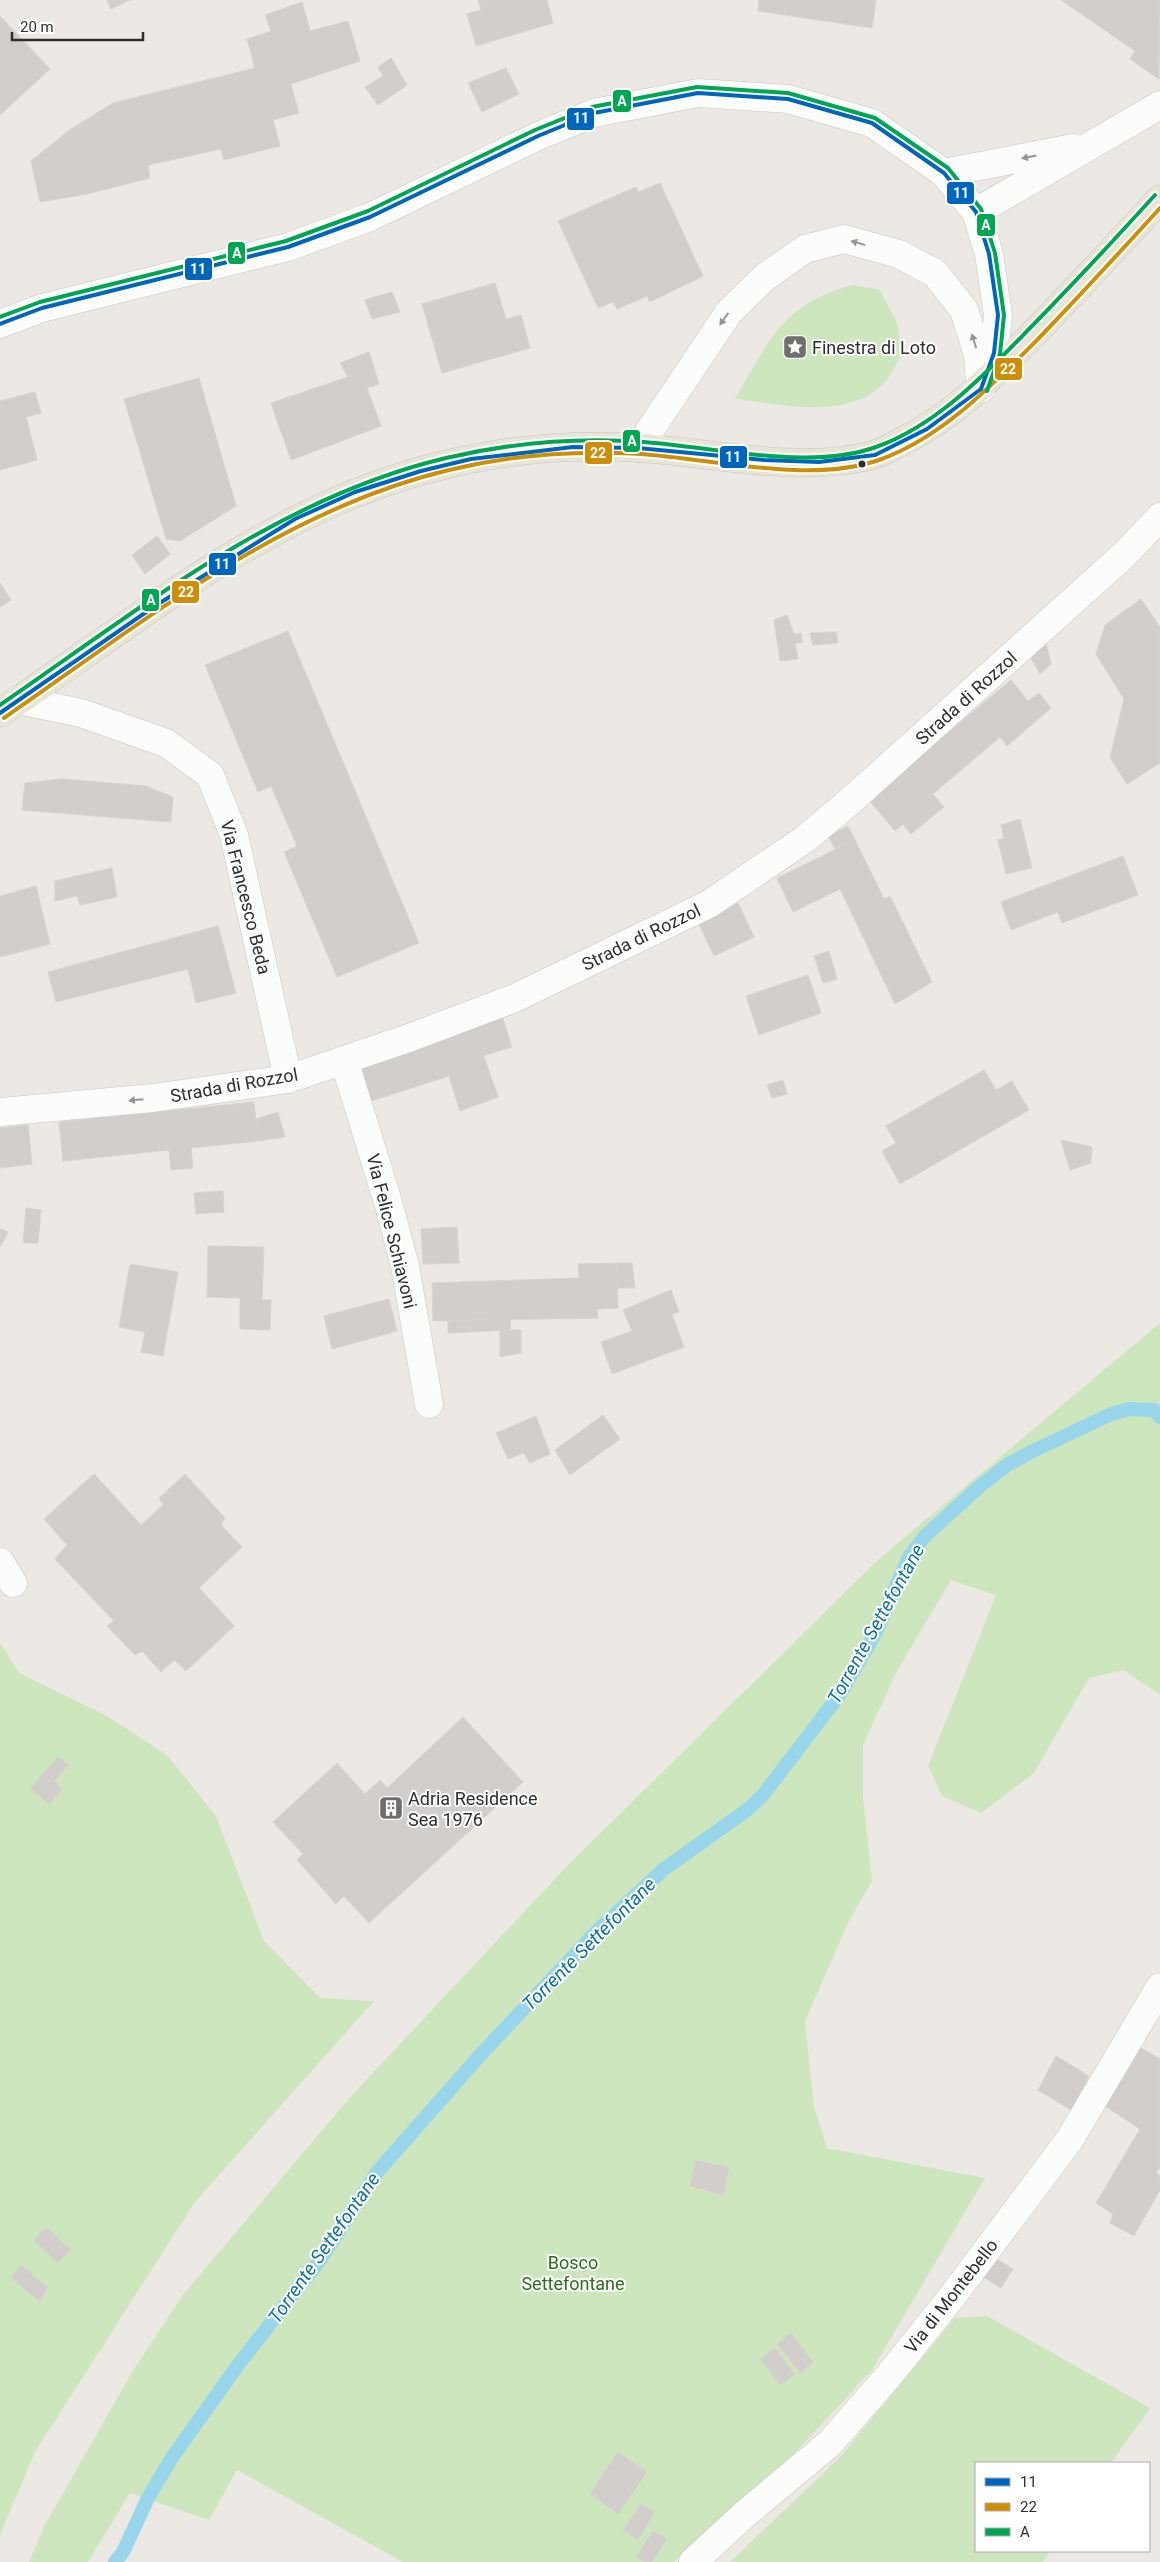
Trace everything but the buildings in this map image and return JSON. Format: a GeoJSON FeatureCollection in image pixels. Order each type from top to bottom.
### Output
{"type":"FeatureCollection","features":[{"type":"Feature","properties":{"kind":"main road"},"geometry":{"type":"LineString","coordinates":[[9,707],[156,606],[295,519],[355,492],[421,471],[471,459],[573,447],[638,448],[764,460],[818,462],[875,455],[927,429],[981,389],[1160,199]]}},
{"type":"Feature","properties":{"kind":"street"},"geometry":{"type":"LineString","coordinates":[[0,324],[42,308],[288,247],[370,217],[538,136],[594,113],[698,93],[788,99],[872,123],[944,173],[976,212],[989,254],[998,316],[994,352],[981,389]]}},
{"type":"Feature","properties":{"kind":"street"},"geometry":{"type":"LineString","coordinates":[[976,212],[1160,105]]}},
{"type":"Feature","properties":{"kind":"street"},"geometry":{"type":"LineString","coordinates":[[944,173],[1094,144]]}},
{"type":"Feature","properties":{"kind":"street"},"geometry":{"type":"LineString","coordinates":[[638,448],[729,312],[765,276],[805,249],[844,239],[899,254],[935,273],[964,310],[978,355],[981,389]]}},
{"type":"Feature","properties":{"kind":"street","name":"Strada di Rozzol"},"geometry":{"type":"LineString","coordinates":[[0,1112],[153,1098],[288,1079],[515,998],[709,904],[805,839],[849,802],[1124,555],[1160,517]]}},
{"type":"Feature","properties":{"kind":"street","name":"Via Francesco Beda"},"geometry":{"type":"LineString","coordinates":[[9,707],[81,713],[166,743],[210,775],[234,835],[288,1079]]}},
{"type":"Feature","properties":{"kind":"street","name":"Via Felice Schiavoni"},"geometry":{"type":"LineString","coordinates":[[344,1060],[388,1202],[405,1266],[429,1404]]}},
{"type":"Feature","properties":{"kind":"street","name":"Via di Montebello"},"geometry":{"type":"LineString","coordinates":[[693,2562],[745,2514],[829,2444],[886,2379],[951,2298],[1070,2139],[1160,1988]]}},
{"type":"Feature","properties":{"kind":"green space"},"geometry":{"type":"Polygon","coordinates":[[[853,285],[880,290],[897,323],[902,353],[884,383],[869,395],[852,402],[833,406],[793,406],[735,399],[769,342],[793,314],[829,293],[853,285]]]}},
{"type":"Feature","properties":{"kind":"green space","name":"Bosco Settefontane"},"geometry":{"type":"Polygon","coordinates":[[[1160,1323],[1160,1695],[1124,1670],[1089,1678],[1034,1773],[981,1813],[942,1796],[928,1766],[996,1595],[951,1580],[897,1671],[863,1745],[863,1798],[872,1881],[848,1923],[805,2021],[814,2107],[827,2148],[985,2178],[872,2370],[795,2453],[674,2562],[403,2562],[237,2470],[209,2520],[130,2493],[88,2562],[29,2562],[45,2525],[132,2372],[182,2296],[352,2095],[569,1864],[880,1558],[1160,1323]]]}},
{"type":"Feature","properties":{"kind":"green space"},"geometry":{"type":"Polygon","coordinates":[[[0,1643],[19,1673],[107,1716],[167,1755],[216,1816],[264,1941],[320,1998],[374,2001],[195,2202],[35,2452],[0,2535],[0,1643]]]}},
{"type":"Feature","properties":{"kind":"green space"},"geometry":{"type":"Polygon","coordinates":[[[987,2316],[1150,2408],[1112,2462],[975,2462],[975,2552],[1049,2552],[1043,2562],[730,2562],[841,2456],[955,2318],[987,2316]]]}},
{"type":"Feature","properties":{"kind":"waterway","name":"Torrente Settefontane"},"geometry":{"type":"LineString","coordinates":[[115,2562],[123,2552],[148,2498],[171,2459],[238,2365],[320,2260],[378,2171],[483,2052],[596,1932],[664,1869],[747,1810],[763,1795],[840,1694],[874,1636],[909,1557],[925,1536],[980,1486],[1007,1465],[1031,1452],[1109,1415],[1129,1409],[1154,1410],[1160,1417]]}},
{"type":"Feature","properties":{"kind":"transit line","name":"A"},"geometry":{"type":"LineString","coordinates":[[0,317],[40,302],[286,241],[368,211],[535,130],[592,107],[697,87],[788,93],[875,118],[948,168],[981,209],[995,253],[1004,315],[1000,354],[987,391]]}},
{"type":"Feature","properties":{"kind":"transit line","name":"11"},"geometry":{"type":"LineString","coordinates":[[0,324],[42,308],[288,247],[370,217],[538,136],[594,113],[698,93],[788,99],[872,123],[944,173],[976,212],[989,254],[998,315],[994,353],[981,389]]}},
{"type":"Feature","properties":{"kind":"transit line","name":"A"},"geometry":{"type":"LineString","coordinates":[[0,705],[158,595],[212,560],[268,528],[325,500],[384,476],[446,458],[495,448],[544,442],[594,440],[644,442],[761,455],[822,457],[850,454],[876,447],[899,437],[941,411],[979,379],[1063,294],[1155,195]]}},
{"type":"Feature","properties":{"kind":"transit line","name":"22"},"geometry":{"type":"LineString","coordinates":[[4,718],[109,644],[216,573],[271,541],[328,512],[387,488],[472,465],[520,457],[568,453],[641,454],[761,468],[823,470],[852,467],[879,460],[903,450],[947,423],[987,389],[1042,335],[1160,208]]}},
{"type":"Feature","properties":{"kind":"transit line","name":"11"},"geometry":{"type":"LineString","coordinates":[[0,713],[155,606],[232,558],[295,519],[355,492],[421,471],[471,459],[573,447],[638,448],[764,460],[819,462],[875,455],[927,429],[981,389]]}},
{"type":"Feature","properties":{"kind":"place","name":"Finestra di Loto"},"geometry":{"type":"Point","coordinates":[795,347]}},
{"type":"Feature","properties":{"kind":"place","name":"Adria Residence Sea 1976"},"geometry":{"type":"Point","coordinates":[391,1808]}}]}
